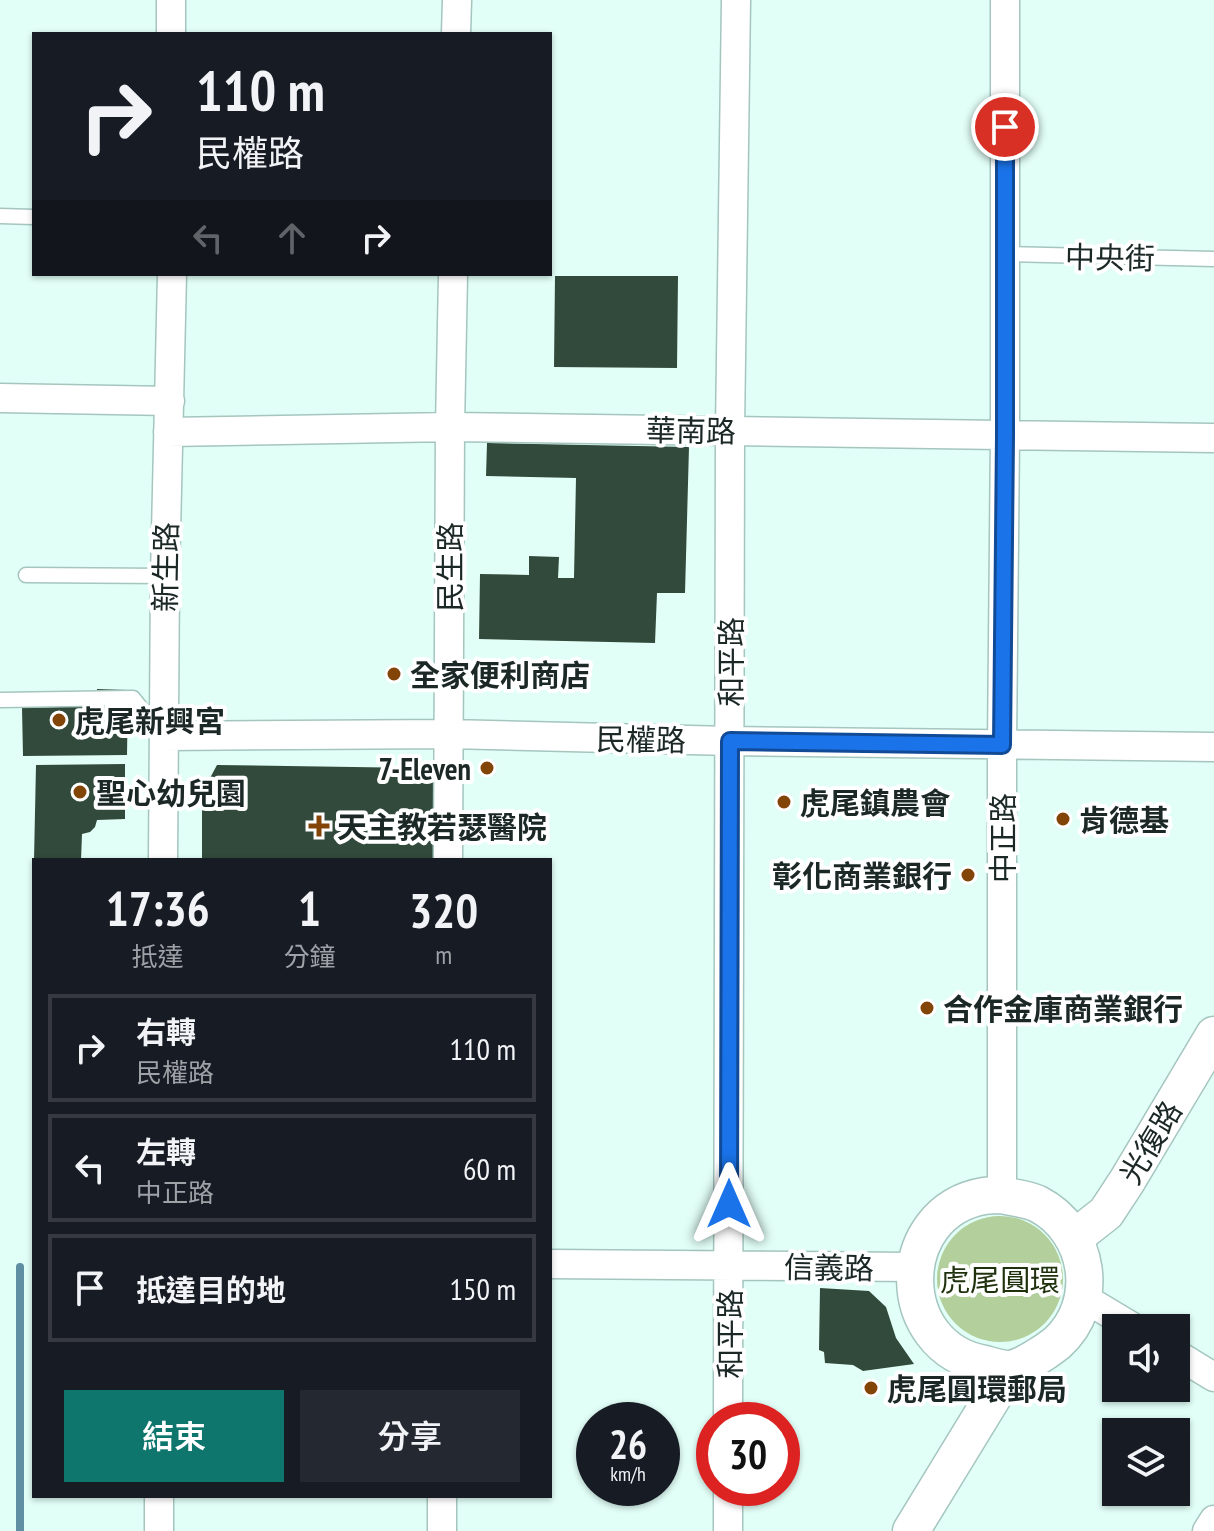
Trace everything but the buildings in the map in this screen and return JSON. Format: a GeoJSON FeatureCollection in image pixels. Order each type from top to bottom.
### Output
{"type":"FeatureCollection","features":[{"type":"Feature","properties":{"kind":"street"},"geometry":{"type":"LineString","coordinates":[[171,0],[171,32]]}},
{"type":"Feature","properties":{"kind":"street"},"geometry":{"type":"LineString","coordinates":[[456,32],[457,0]]}},
{"type":"Feature","properties":{"kind":"street","name":"和平路"},"geometry":{"type":"LineString","coordinates":[[728,1402],[730,430],[736,0]]}},
{"type":"Feature","properties":{"kind":"street","name":"中正路"},"geometry":{"type":"LineString","coordinates":[[1002,1195],[1005,0]]}},
{"type":"Feature","properties":{"kind":"street","name":"新生路"},"geometry":{"type":"LineString","coordinates":[[163,858],[172,276]]}},
{"type":"Feature","properties":{"kind":"street","name":"民生路"},"geometry":{"type":"LineString","coordinates":[[448,858],[453,276]]}},
{"type":"Feature","properties":{"kind":"street"},"geometry":{"type":"LineString","coordinates":[[0,398],[170,401]]}},
{"type":"Feature","properties":{"kind":"street","name":"華南路"},"geometry":{"type":"LineString","coordinates":[[168,432],[450,427],[1214,438]]}},
{"type":"Feature","properties":{"kind":"street","name":"民權路"},"geometry":{"type":"LineString","coordinates":[[164,736],[449,734],[1214,747]]}},
{"type":"Feature","properties":{"kind":"street","name":"光復路"},"geometry":{"type":"LineString","coordinates":[[1074,1238],[1106,1213],[1214,1035]]}},
{"type":"Feature","properties":{"kind":"street"},"geometry":{"type":"LineString","coordinates":[[911,1531],[1010,1369],[1047,1352],[1064,1336],[1077,1317],[1084,1298],[1083,1264],[1074,1238],[1058,1217],[1036,1203],[1002,1195],[983,1196],[958,1205],[936,1222],[921,1245],[915,1267],[916,1301],[928,1327],[948,1349],[974,1362],[1010,1369]]}},
{"type":"Feature","properties":{"kind":"street","name":"信義路"},"geometry":{"type":"LineString","coordinates":[[552,1264],[915,1267]]}},
{"type":"Feature","properties":{"kind":"street"},"geometry":{"type":"LineString","coordinates":[[1084,1298],[1111,1314]]}},
{"type":"Feature","properties":{"kind":"street"},"geometry":{"type":"LineString","coordinates":[[1190,1362],[1214,1377]]}},
{"type":"Feature","properties":{"kind":"street"},"geometry":{"type":"LineString","coordinates":[[159,1498],[159,1531]]}},
{"type":"Feature","properties":{"kind":"street"},"geometry":{"type":"LineString","coordinates":[[442,1498],[442,1531]]}},
{"type":"Feature","properties":{"kind":"street"},"geometry":{"type":"LineString","coordinates":[[728,1506],[728,1531]]}},
{"type":"Feature","properties":{"kind":"street"},"geometry":{"type":"LineString","coordinates":[[1207,1531],[1214,1520]]}},
{"type":"Feature","properties":{"kind":"lane"},"geometry":{"type":"LineString","coordinates":[[0,216],[32,217]]}},
{"type":"Feature","properties":{"kind":"lane","name":"中央街"},"geometry":{"type":"LineString","coordinates":[[1005,254],[1214,259]]}},
{"type":"Feature","properties":{"kind":"lane"},"geometry":{"type":"LineString","coordinates":[[26,575],[165,576]]}},
{"type":"Feature","properties":{"kind":"lane"},"geometry":{"type":"LineString","coordinates":[[0,700],[133,698],[164,736]]}},
{"type":"Feature","properties":{"kind":"green space","name":"虎尾圓環"},"geometry":{"type":"Polygon","coordinates":[[[1000,1216],[1024,1220],[1045,1234],[1059,1255],[1063,1279],[1059,1303],[1045,1324],[1024,1338],[1000,1342],[976,1338],[955,1324],[941,1303],[937,1279],[941,1255],[955,1234],[976,1220],[1000,1216]]]}},
{"type":"Feature","properties":{"kind":"waterway"},"geometry":{"type":"LineString","coordinates":[[20,1267],[20,1531]]}},
{"type":"Feature","properties":{"kind":"place","name":"全家便利商店"},"geometry":{"type":"Point","coordinates":[394,674]}},
{"type":"Feature","properties":{"kind":"place","name":"虎尾新興宮"},"geometry":{"type":"Point","coordinates":[59,720]}},
{"type":"Feature","properties":{"kind":"place","name":"7-Eleven"},"geometry":{"type":"Point","coordinates":[487,768]}},
{"type":"Feature","properties":{"kind":"place","name":"聖心幼兒園"},"geometry":{"type":"Point","coordinates":[80,792]}},
{"type":"Feature","properties":{"kind":"place","name":"虎尾鎮農會"},"geometry":{"type":"Point","coordinates":[784,802]}},
{"type":"Feature","properties":{"kind":"place","name":"肯德基"},"geometry":{"type":"Point","coordinates":[1063,819]}},
{"type":"Feature","properties":{"kind":"place","name":"天主教若瑟醫院"},"geometry":{"type":"Point","coordinates":[319,826]}},
{"type":"Feature","properties":{"kind":"place","name":"彰化商業銀行"},"geometry":{"type":"Point","coordinates":[968,875]}},
{"type":"Feature","properties":{"kind":"place","name":"合作金庫商業銀行"},"geometry":{"type":"Point","coordinates":[927,1008]}},
{"type":"Feature","properties":{"kind":"place","name":"虎尾圓環郵局"},"geometry":{"type":"Point","coordinates":[871,1388]}},
{"type":"Feature","properties":{"kind":"route"},"geometry":{"type":"LineString","coordinates":[[729,1204],[730,741],[1002,745],[1005,127]]}}]}
